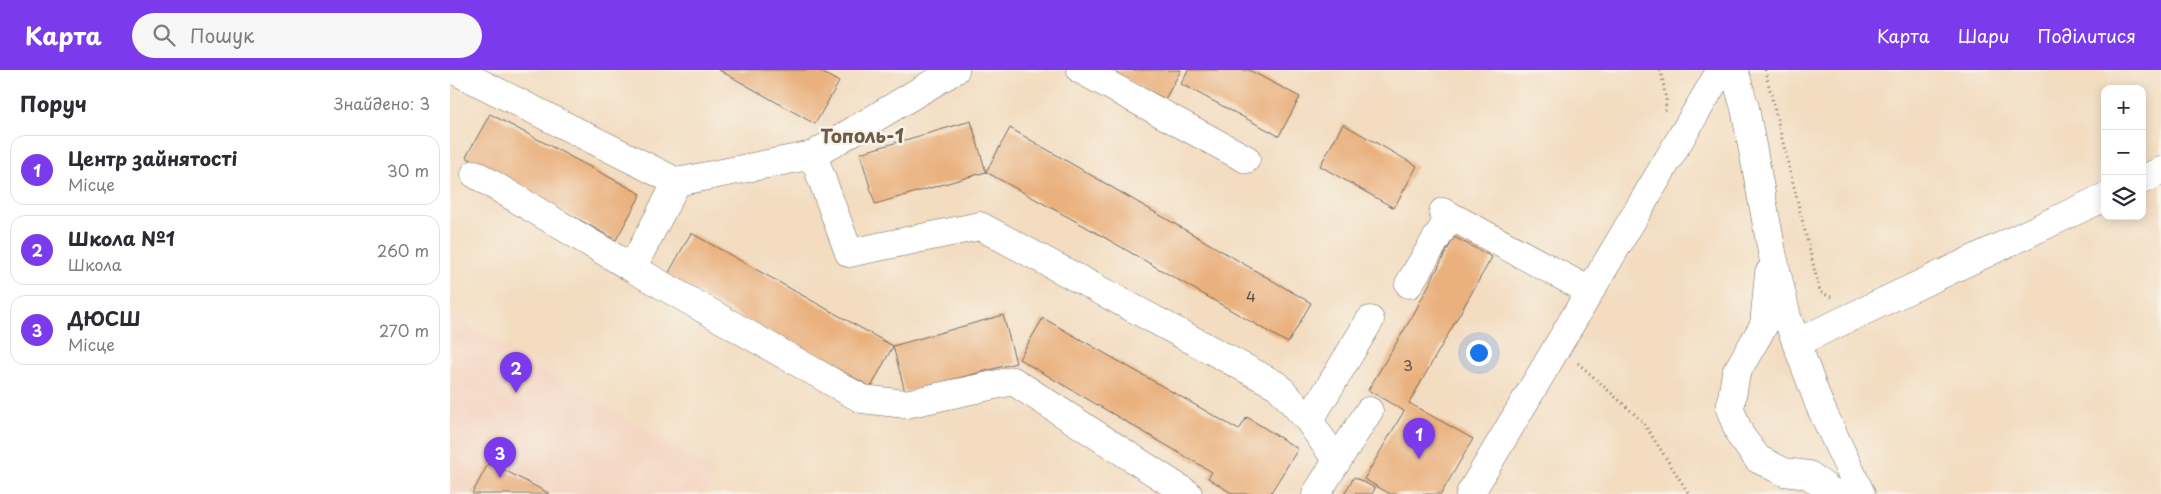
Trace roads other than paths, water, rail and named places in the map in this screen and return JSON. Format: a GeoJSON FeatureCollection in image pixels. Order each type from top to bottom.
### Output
{"type":"FeatureCollection","features":[{"type":"Feature","properties":{"kind":"street"},"geometry":{"type":"LineString","coordinates":[[454,70],[677,182],[813,155],[955,70]]}},
{"type":"Feature","properties":{"kind":"street"},"geometry":{"type":"LineString","coordinates":[[1081,70],[1246,160]]}},
{"type":"Feature","properties":{"kind":"street"},"geometry":{"type":"LineString","coordinates":[[1470,494],[1721,70]]}},
{"type":"Feature","properties":{"kind":"street"},"geometry":{"type":"LineString","coordinates":[[1734,70],[1745,108],[1771,247],[1787,317],[1818,404],[1861,494]]}},
{"type":"Feature","properties":{"kind":"street"},"geometry":{"type":"LineString","coordinates":[[813,155],[849,253],[980,226],[1278,386],[1309,421],[1337,461]]}},
{"type":"Feature","properties":{"kind":"street"},"geometry":{"type":"LineString","coordinates":[[2146,178],[2161,171]]}},
{"type":"Feature","properties":{"kind":"street"},"geometry":{"type":"LineString","coordinates":[[475,174],[632,268],[862,399],[906,404],[1013,381],[1188,494]]}},
{"type":"Feature","properties":{"kind":"street"},"geometry":{"type":"LineString","coordinates":[[632,268],[677,182]]}},
{"type":"Feature","properties":{"kind":"street"},"geometry":{"type":"LineString","coordinates":[[1796,343],[2101,200]]}},
{"type":"Feature","properties":{"kind":"street"},"geometry":{"type":"LineString","coordinates":[[1409,284],[1447,214],[1590,291]]}},
{"type":"Feature","properties":{"kind":"street"},"geometry":{"type":"LineString","coordinates":[[1771,247],[1764,325],[1736,373],[1730,409],[1740,435],[1758,458],[1784,472],[1809,475],[1834,494]]}},
{"type":"Feature","properties":{"kind":"street"},"geometry":{"type":"LineString","coordinates":[[1309,421],[1370,320]]}},
{"type":"Feature","properties":{"kind":"street"},"geometry":{"type":"LineString","coordinates":[[1316,494],[1369,411]]}},
{"type":"Feature","properties":{"kind":"place","name":"Школа №1"},"geometry":{"type":"Point","coordinates":[516,393]}},
{"type":"Feature","properties":{"kind":"place","name":"Центр зайнятості"},"geometry":{"type":"Point","coordinates":[1419,459]}},
{"type":"Feature","properties":{"kind":"place","name":"ДЮСШ"},"geometry":{"type":"Point","coordinates":[500,478]}},
{"type":"Feature","properties":{"kind":"district","name":"Тополь-1"},"geometry":{"type":"Point","coordinates":[862,135]}}]}
